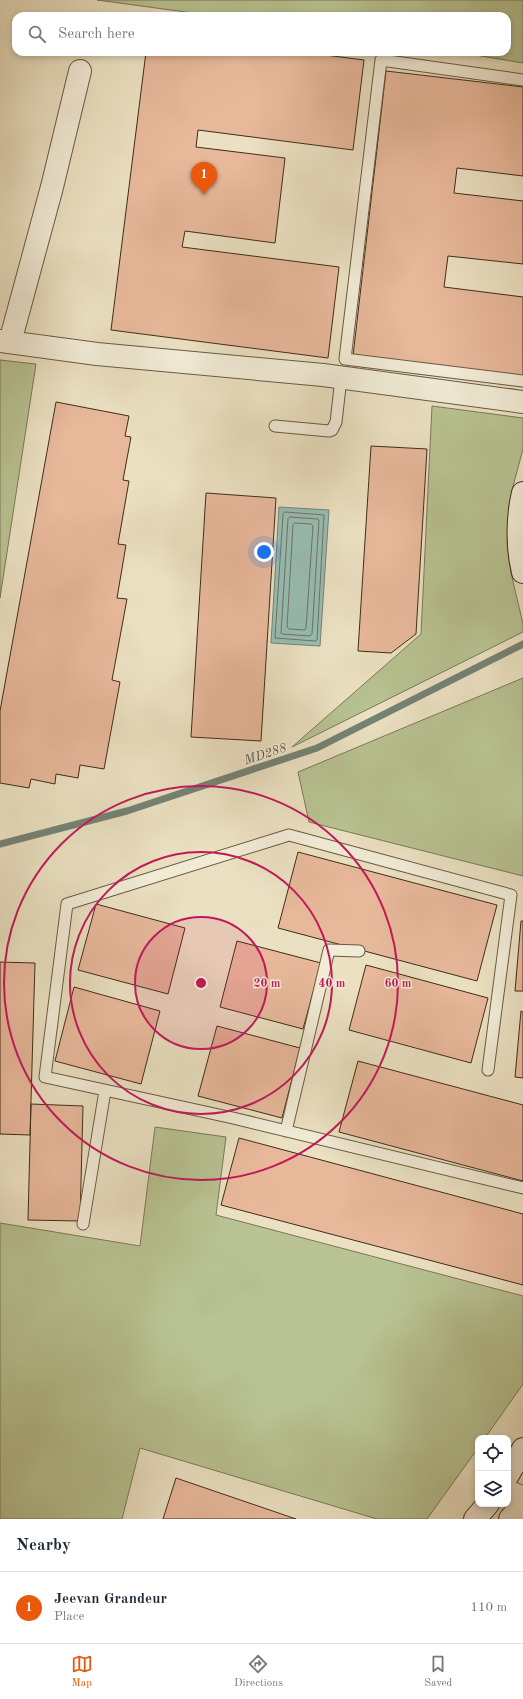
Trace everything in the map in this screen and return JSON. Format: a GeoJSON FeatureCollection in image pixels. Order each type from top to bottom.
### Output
{"type":"FeatureCollection","features":[{"type":"Feature","properties":{"kind":"street"},"geometry":{"type":"LineString","coordinates":[[80,71],[52,187],[5,341],[97,354],[341,378],[523,402]]}},
{"type":"Feature","properties":{"kind":"street"},"geometry":{"type":"LineString","coordinates":[[523,493],[519,510],[521,562],[523,572]]}},
{"type":"Feature","properties":{"kind":"street"},"geometry":{"type":"LineString","coordinates":[[510,1471],[523,1449]]}},
{"type":"Feature","properties":{"kind":"street"},"geometry":{"type":"LineString","coordinates":[[511,1492],[523,1498]]}},
{"type":"Feature","properties":{"kind":"street"},"geometry":{"type":"LineString","coordinates":[[510,1519],[523,1504]]}},
{"type":"Feature","properties":{"kind":"street"},"geometry":{"type":"LineString","coordinates":[[475,1519],[485,1507]]}},
{"type":"Feature","properties":{"kind":"lane"},"geometry":{"type":"LineString","coordinates":[[523,80],[381,60],[345,359],[523,381]]}},
{"type":"Feature","properties":{"kind":"lane"},"geometry":{"type":"LineString","coordinates":[[275,426],[329,431],[332,430],[336,422],[341,378]]}},
{"type":"Feature","properties":{"kind":"lane"},"geometry":{"type":"LineString","coordinates":[[488,1070],[512,895],[289,835],[67,904],[45,1077],[286,1131],[523,1188]]}},
{"type":"Feature","properties":{"kind":"lane"},"geometry":{"type":"LineString","coordinates":[[286,1131],[329,950],[359,951]]}},
{"type":"Feature","properties":{"kind":"lane"},"geometry":{"type":"LineString","coordinates":[[83,1224],[106,1091]]}},
{"type":"Feature","properties":{"kind":"green space"},"geometry":{"type":"Polygon","coordinates":[[[97,0],[523,0],[523,63],[481,56],[511,56],[511,12],[186,12],[97,0]]]}},
{"type":"Feature","properties":{"kind":"green space"},"geometry":{"type":"Polygon","coordinates":[[[0,360],[36,364],[0,598],[0,360]]]}},
{"type":"Feature","properties":{"kind":"green space"},"geometry":{"type":"Polygon","coordinates":[[[432,406],[523,418],[523,449],[512,490],[508,543],[511,573],[523,624],[523,632],[292,747],[421,634],[432,406]]]}},
{"type":"Feature","properties":{"kind":"green space"},"geometry":{"type":"Polygon","coordinates":[[[523,678],[523,876],[309,822],[298,772],[523,678]]]}},
{"type":"Feature","properties":{"kind":"green space"},"geometry":{"type":"Polygon","coordinates":[[[155,1127],[226,1137],[216,1215],[523,1296],[523,1384],[487,1435],[475,1435],[475,1452],[427,1519],[377,1519],[140,1448],[122,1519],[0,1519],[0,1223],[140,1246],[155,1127]]]}},
{"type":"Feature","properties":{"kind":"water"},"geometry":{"type":"Polygon","coordinates":[[[279,507],[329,510],[320,646],[271,643],[279,507]]]}},
{"type":"Feature","properties":{"kind":"building"},"geometry":{"type":"Polygon","coordinates":[[[145,56],[333,56],[364,60],[353,150],[198,130],[196,147],[285,158],[275,243],[185,231],[182,247],[339,267],[328,358],[111,330],[145,56]]]}},
{"type":"Feature","properties":{"kind":"building"},"geometry":{"type":"Polygon","coordinates":[[[386,71],[523,87],[523,176],[457,168],[454,193],[523,201],[523,264],[448,256],[444,287],[523,297],[523,376],[353,356],[386,71]]]}},
{"type":"Feature","properties":{"kind":"building"},"geometry":{"type":"Polygon","coordinates":[[[56,402],[129,416],[125,436],[131,437],[123,480],[129,481],[118,544],[126,545],[117,598],[127,599],[112,680],[120,682],[104,769],[80,765],[78,778],[56,774],[55,784],[31,779],[29,788],[0,783],[0,711],[56,402]]]}},
{"type":"Feature","properties":{"kind":"building"},"geometry":{"type":"Polygon","coordinates":[[[371,446],[427,449],[416,634],[391,653],[358,651],[371,446]]]}},
{"type":"Feature","properties":{"kind":"building"},"geometry":{"type":"Polygon","coordinates":[[[206,493],[276,498],[261,741],[191,737],[206,493]]]}},
{"type":"Feature","properties":{"kind":"building"},"geometry":{"type":"Polygon","coordinates":[[[298,852],[497,905],[477,981],[278,928],[298,852]]]}},
{"type":"Feature","properties":{"kind":"building"},"geometry":{"type":"Polygon","coordinates":[[[96,904],[185,928],[168,994],[78,970],[96,904]]]}},
{"type":"Feature","properties":{"kind":"building"},"geometry":{"type":"Polygon","coordinates":[[[521,921],[523,921],[523,991],[515,991],[521,921]]]}},
{"type":"Feature","properties":{"kind":"building"},"geometry":{"type":"Polygon","coordinates":[[[237,941],[321,963],[303,1029],[220,1007],[237,941]]]}},
{"type":"Feature","properties":{"kind":"building"},"geometry":{"type":"Polygon","coordinates":[[[0,962],[35,963],[30,1135],[0,1134],[0,962]]]}},
{"type":"Feature","properties":{"kind":"building"},"geometry":{"type":"Polygon","coordinates":[[[366,965],[488,998],[471,1063],[349,1030],[366,965]]]}},
{"type":"Feature","properties":{"kind":"building"},"geometry":{"type":"Polygon","coordinates":[[[74,987],[160,1011],[141,1084],[55,1061],[74,987]]]}},
{"type":"Feature","properties":{"kind":"building"},"geometry":{"type":"Polygon","coordinates":[[[521,1011],[523,1012],[523,1078],[515,1077],[521,1011]]]}},
{"type":"Feature","properties":{"kind":"building"},"geometry":{"type":"Polygon","coordinates":[[[217,1026],[300,1048],[282,1118],[198,1096],[217,1026]]]}},
{"type":"Feature","properties":{"kind":"building"},"geometry":{"type":"Polygon","coordinates":[[[358,1061],[523,1105],[523,1181],[339,1132],[358,1061]]]}},
{"type":"Feature","properties":{"kind":"building"},"geometry":{"type":"Polygon","coordinates":[[[31,1104],[83,1106],[80,1221],[28,1220],[31,1104]]]}},
{"type":"Feature","properties":{"kind":"building"},"geometry":{"type":"Polygon","coordinates":[[[239,1138],[523,1214],[523,1285],[221,1205],[239,1138]]]}},
{"type":"Feature","properties":{"kind":"building"},"geometry":{"type":"Polygon","coordinates":[[[176,1478],[296,1519],[163,1519],[176,1478]]]}},
{"type":"Feature","properties":{"kind":"waterway","name":"MD288"},"geometry":{"type":"LineString","coordinates":[[0,844],[127,811],[317,748],[523,644]]}},
{"type":"Feature","properties":{"kind":"place","name":"Jeevan Grandeur"},"geometry":{"type":"Point","coordinates":[204,195]}}]}
